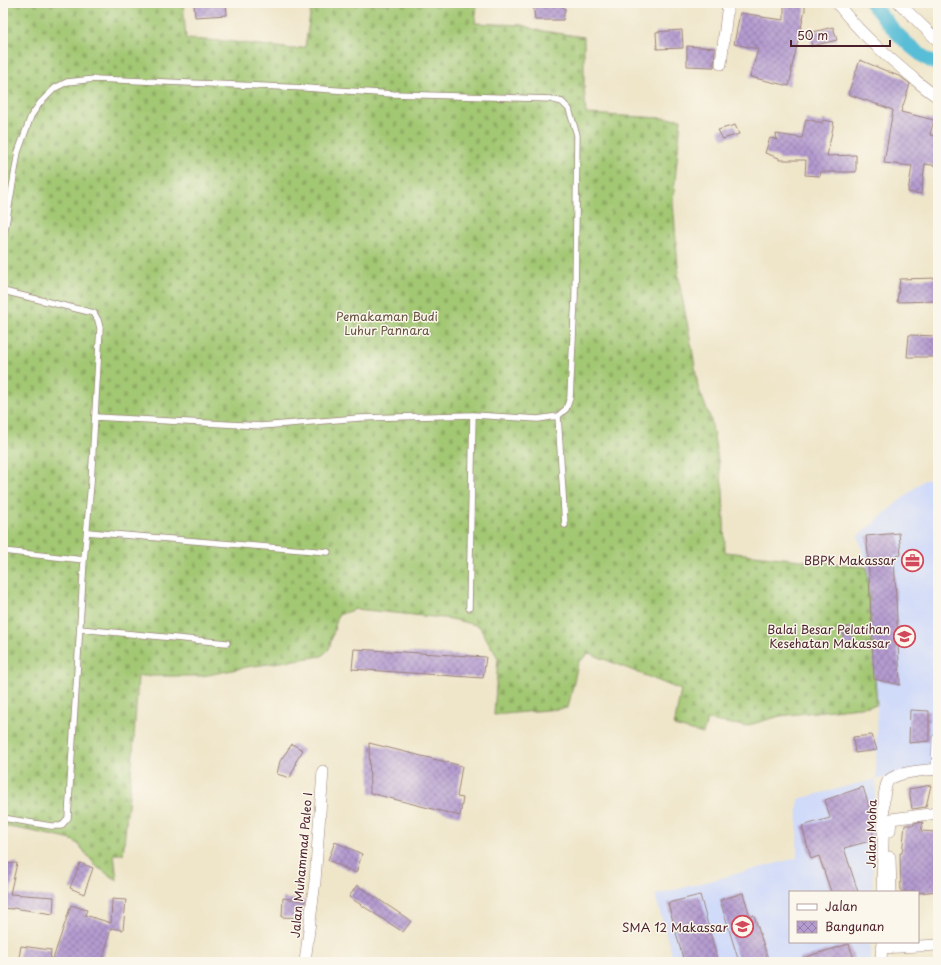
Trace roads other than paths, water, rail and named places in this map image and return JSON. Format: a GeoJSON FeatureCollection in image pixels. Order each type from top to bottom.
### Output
{"type":"FeatureCollection","features":[{"type":"Feature","properties":{"kind":"street"},"geometry":{"type":"LineString","coordinates":[[721,64],[728,3]]}},
{"type":"Feature","properties":{"kind":"street"},"geometry":{"type":"LineString","coordinates":[[837,3],[854,25],[882,53],[938,97]]}},
{"type":"Feature","properties":{"kind":"street"},"geometry":{"type":"LineString","coordinates":[[899,3],[938,41]]}},
{"type":"Feature","properties":{"kind":"street"},"geometry":{"type":"LineString","coordinates":[[937,769],[938,739]]}},
{"type":"Feature","properties":{"kind":"street","name":"Jalan Moha"},"geometry":{"type":"LineString","coordinates":[[882,891],[885,788],[889,781],[895,777],[908,773],[937,769]]}},
{"type":"Feature","properties":{"kind":"street","name":"Jalan Muhammad Paleo I"},"geometry":{"type":"LineString","coordinates":[[305,962],[315,881],[323,771]]}},
{"type":"Feature","properties":{"kind":"street"},"geometry":{"type":"LineString","coordinates":[[890,891],[890,819],[938,813]]}},
{"type":"Feature","properties":{"kind":"street"},"geometry":{"type":"LineString","coordinates":[[881,962],[882,944],[938,945]]}},
{"type":"Feature","properties":{"kind":"lane"},"geometry":{"type":"LineString","coordinates":[[3,242],[18,152],[31,116],[40,103],[55,88],[67,82],[95,79],[306,88],[393,94],[551,99],[562,102],[569,109],[577,135],[575,298],[570,398],[566,409],[558,416],[538,419],[473,415],[359,418],[261,426],[95,417]]}},
{"type":"Feature","properties":{"kind":"lane"},"geometry":{"type":"LineString","coordinates":[[3,291],[94,313],[100,328],[68,818],[61,826],[51,826],[3,818]]}},
{"type":"Feature","properties":{"kind":"lane"},"geometry":{"type":"LineString","coordinates":[[469,608],[473,415]]}},
{"type":"Feature","properties":{"kind":"lane"},"geometry":{"type":"LineString","coordinates":[[558,416],[565,525]]}},
{"type":"Feature","properties":{"kind":"lane"},"geometry":{"type":"LineString","coordinates":[[87,532],[328,552]]}},
{"type":"Feature","properties":{"kind":"lane"},"geometry":{"type":"LineString","coordinates":[[3,551],[84,560]]}},
{"type":"Feature","properties":{"kind":"lane"},"geometry":{"type":"LineString","coordinates":[[80,629],[227,643]]}},
{"type":"Feature","properties":{"kind":"waterway"},"geometry":{"type":"LineString","coordinates":[[871,3],[910,46],[928,60],[938,65]]}},
{"type":"Feature","properties":{"kind":"place","name":"BBPK Makassar"},"geometry":{"type":"Point","coordinates":[912,560]}},
{"type":"Feature","properties":{"kind":"place","name":"Balai Besar Pelatihan Kesehatan Makassar"},"geometry":{"type":"Point","coordinates":[905,636]}},
{"type":"Feature","properties":{"kind":"place","name":"SMA 12 Makassar"},"geometry":{"type":"Point","coordinates":[743,927]}},
{"type":"Feature","properties":{"kind":"park label","name":"Pemakaman Budi Luhur Pannara"},"geometry":{"type":"Point","coordinates":[387,323]}}]}
